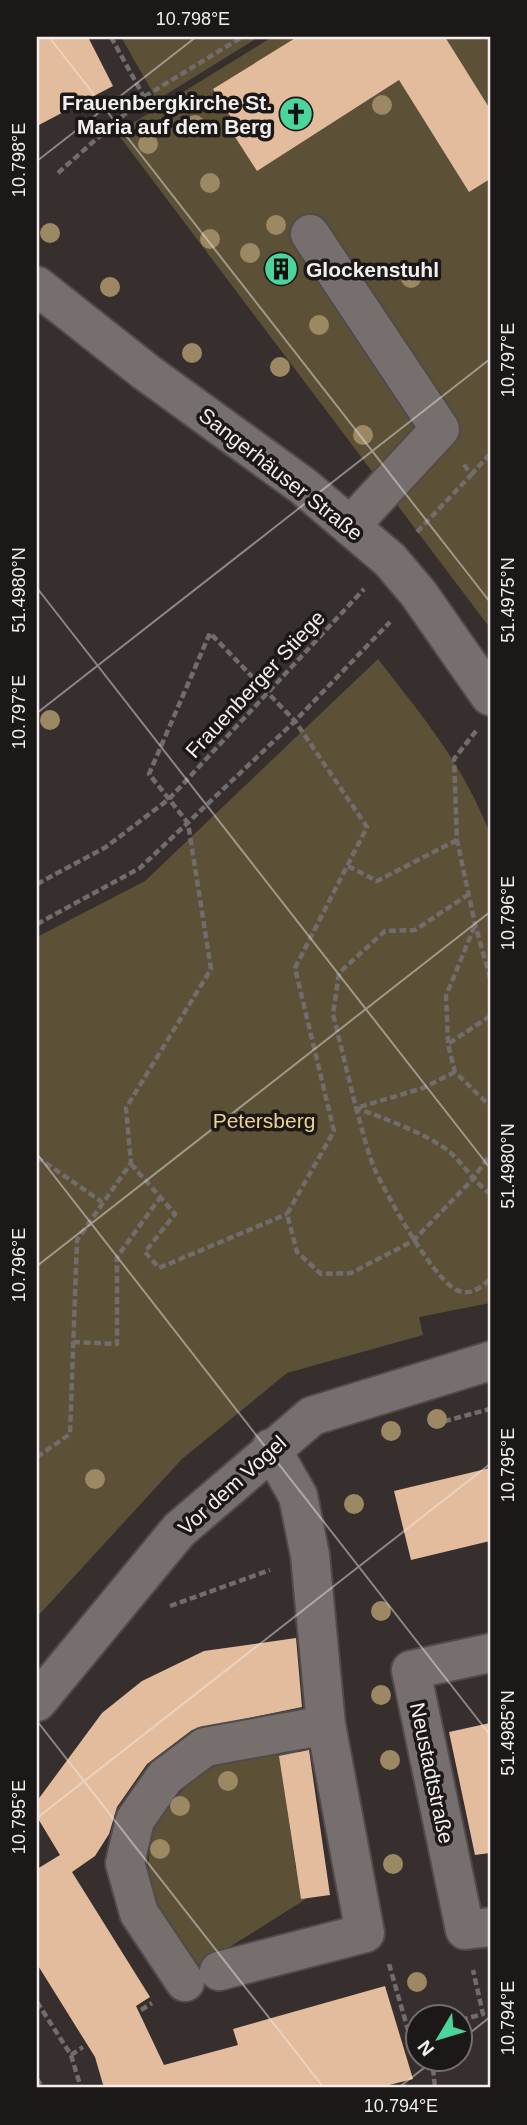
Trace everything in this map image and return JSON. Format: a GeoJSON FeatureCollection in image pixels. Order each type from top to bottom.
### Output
{"type":"FeatureCollection","features":[{"type":"Feature","properties":{"kind":"street"},"geometry":{"type":"LineString","coordinates":[[310,234],[440,429],[350,526]]}},
{"type":"Feature","properties":{"kind":"street","name":"Sangerhäuser Straße"},"geometry":{"type":"LineString","coordinates":[[37,286],[146,372],[303,486],[390,560],[418,593],[487,709]]}},
{"type":"Feature","properties":{"kind":"street","name":"Vor dem Vogel"},"geometry":{"type":"LineString","coordinates":[[37,1702],[179,1530],[271,1448],[312,1416],[490,1361]]}},
{"type":"Feature","properties":{"kind":"street"},"geometry":{"type":"LineString","coordinates":[[271,1448],[298,1496],[310,1555],[326,1725],[365,1933],[202,1976],[139,1913],[125,1863],[135,1820],[165,1777],[205,1748],[326,1725]]}},
{"type":"Feature","properties":{"kind":"street","name":"Neustadtstraße"},"geometry":{"type":"LineString","coordinates":[[490,1653],[411,1670],[465,1930],[490,1927]]}},
{"type":"Feature","properties":{"kind":"path"},"geometry":{"type":"LineString","coordinates":[[111,37],[144,97]]}},
{"type":"Feature","properties":{"kind":"path"},"geometry":{"type":"LineString","coordinates":[[58,173],[144,97],[242,37]]}},
{"type":"Feature","properties":{"kind":"path"},"geometry":{"type":"LineString","coordinates":[[440,429],[471,475]]}},
{"type":"Feature","properties":{"kind":"path","name":"Frauenberger Stiege"},"geometry":{"type":"LineString","coordinates":[[37,884],[106,846],[169,799],[269,695],[490,454]]}},
{"type":"Feature","properties":{"kind":"path"},"geometry":{"type":"LineString","coordinates":[[37,924],[140,868],[295,722],[418,593]]}},
{"type":"Feature","properties":{"kind":"path"},"geometry":{"type":"LineString","coordinates":[[210,633],[269,695],[295,722],[367,827],[295,968],[334,1131],[287,1214],[159,1268],[145,1252],[175,1214],[159,1199],[131,1163],[126,1108],[211,969],[188,823],[149,774],[210,633]]}},
{"type":"Feature","properties":{"kind":"path"},"geometry":{"type":"LineString","coordinates":[[487,709],[454,758],[457,839],[475,924],[490,978]]}},
{"type":"Feature","properties":{"kind":"path"},"geometry":{"type":"LineString","coordinates":[[348,866],[377,881],[457,839]]}},
{"type":"Feature","properties":{"kind":"path"},"geometry":{"type":"LineString","coordinates":[[469,894],[415,930],[385,932],[340,973],[333,1014],[356,1108],[375,1169],[414,1241],[449,1286],[463,1292],[481,1288],[490,1279]]}},
{"type":"Feature","properties":{"kind":"path"},"geometry":{"type":"LineString","coordinates":[[475,924],[446,996],[448,1044],[455,1072],[490,1106]]}},
{"type":"Feature","properties":{"kind":"path"},"geometry":{"type":"LineString","coordinates":[[448,1044],[490,1016]]}},
{"type":"Feature","properties":{"kind":"path"},"geometry":{"type":"LineString","coordinates":[[356,1108],[423,1088],[455,1072]]}},
{"type":"Feature","properties":{"kind":"path"},"geometry":{"type":"LineString","coordinates":[[356,1108],[388,1119],[450,1152],[472,1180],[490,1194]]}},
{"type":"Feature","properties":{"kind":"path"},"geometry":{"type":"LineString","coordinates":[[287,1214],[297,1252],[321,1274],[351,1273],[414,1241],[472,1180],[490,1155]]}},
{"type":"Feature","properties":{"kind":"path"},"geometry":{"type":"LineString","coordinates":[[37,1157],[103,1203]]}},
{"type":"Feature","properties":{"kind":"path"},"geometry":{"type":"LineString","coordinates":[[37,1457],[70,1434],[76,1240],[131,1163]]}},
{"type":"Feature","properties":{"kind":"path"},"geometry":{"type":"LineString","coordinates":[[73,1342],[117,1344],[117,1257],[159,1199]]}},
{"type":"Feature","properties":{"kind":"path"},"geometry":{"type":"LineString","coordinates":[[161,1609],[255,1576]]}},
{"type":"Feature","properties":{"kind":"path"},"geometry":{"type":"LineString","coordinates":[[365,1933],[392,1968],[405,2018]]}},
{"type":"Feature","properties":{"kind":"path"},"geometry":{"type":"LineString","coordinates":[[37,2001],[71,2055],[81,2088]]}},
{"type":"Feature","properties":{"kind":"path"},"geometry":{"type":"LineString","coordinates":[[475,2016],[483,2014]]}},
{"type":"Feature","properties":{"kind":"path"},"geometry":{"type":"LineString","coordinates":[[71,2055],[83,2047]]}},
{"type":"Feature","properties":{"kind":"path"},"geometry":{"type":"LineString","coordinates":[[37,2079],[43,2088]]}},
{"type":"Feature","properties":{"kind":"green space"},"geometry":{"type":"Polygon","coordinates":[[[121,37],[259,37],[157,100],[121,37]]]}},
{"type":"Feature","properties":{"kind":"green space"},"geometry":{"type":"Polygon","coordinates":[[[272,37],[490,37],[490,628],[117,133],[272,37]]]}},
{"type":"Feature","properties":{"kind":"green space","name":"Petersberg"},"geometry":{"type":"Polygon","coordinates":[[[378,659],[455,763],[490,834],[490,1303],[419,1317],[423,1335],[287,1373],[182,1459],[37,1617],[37,937],[145,881],[378,659]]]}},
{"type":"Feature","properties":{"kind":"green space"},"geometry":{"type":"Polygon","coordinates":[[[276,1743],[298,1750],[302,1770],[282,1774],[296,1869],[325,1887],[201,1965],[175,1955],[147,1893],[151,1822],[202,1771],[276,1743]]]}},
{"type":"Feature","properties":{"kind":"building"},"geometry":{"type":"Polygon","coordinates":[[[37,37],[88,37],[113,86],[37,126],[37,37]]]}},
{"type":"Feature","properties":{"kind":"building"},"geometry":{"type":"Polygon","coordinates":[[[297,37],[445,37],[490,109],[490,179],[469,192],[399,80],[257,171],[228,126],[234,122],[213,89],[297,37]]]}},
{"type":"Feature","properties":{"kind":"building"},"geometry":{"type":"Polygon","coordinates":[[[490,1468],[490,1541],[411,1560],[394,1491],[490,1468]]]}},
{"type":"Feature","properties":{"kind":"building"},"geometry":{"type":"Polygon","coordinates":[[[296,1638],[302,1707],[192,1730],[147,1764],[117,1807],[109,1834],[95,1856],[72,1872],[150,1997],[136,2006],[164,2065],[238,2045],[233,2029],[385,1986],[405,2052],[405,2072],[411,2072],[413,2079],[377,2088],[104,2088],[95,2057],[37,1964],[37,1869],[60,1855],[37,1817],[37,1801],[102,1713],[142,1681],[204,1651],[296,1638]]]}},
{"type":"Feature","properties":{"kind":"building"},"geometry":{"type":"Polygon","coordinates":[[[490,1723],[490,1853],[475,1855],[449,1732],[490,1723]]]}},
{"type":"Feature","properties":{"kind":"building"},"geometry":{"type":"Polygon","coordinates":[[[309,1750],[330,1895],[301,1899],[279,1756],[309,1750]]]}},
{"type":"Feature","properties":{"kind":"place","name":"Frauenbergkirche St. Maria auf dem Berg"},"geometry":{"type":"Point","coordinates":[296,114]}},
{"type":"Feature","properties":{"kind":"place","name":"Glockenstuhl"},"geometry":{"type":"Point","coordinates":[281,269]}}]}
